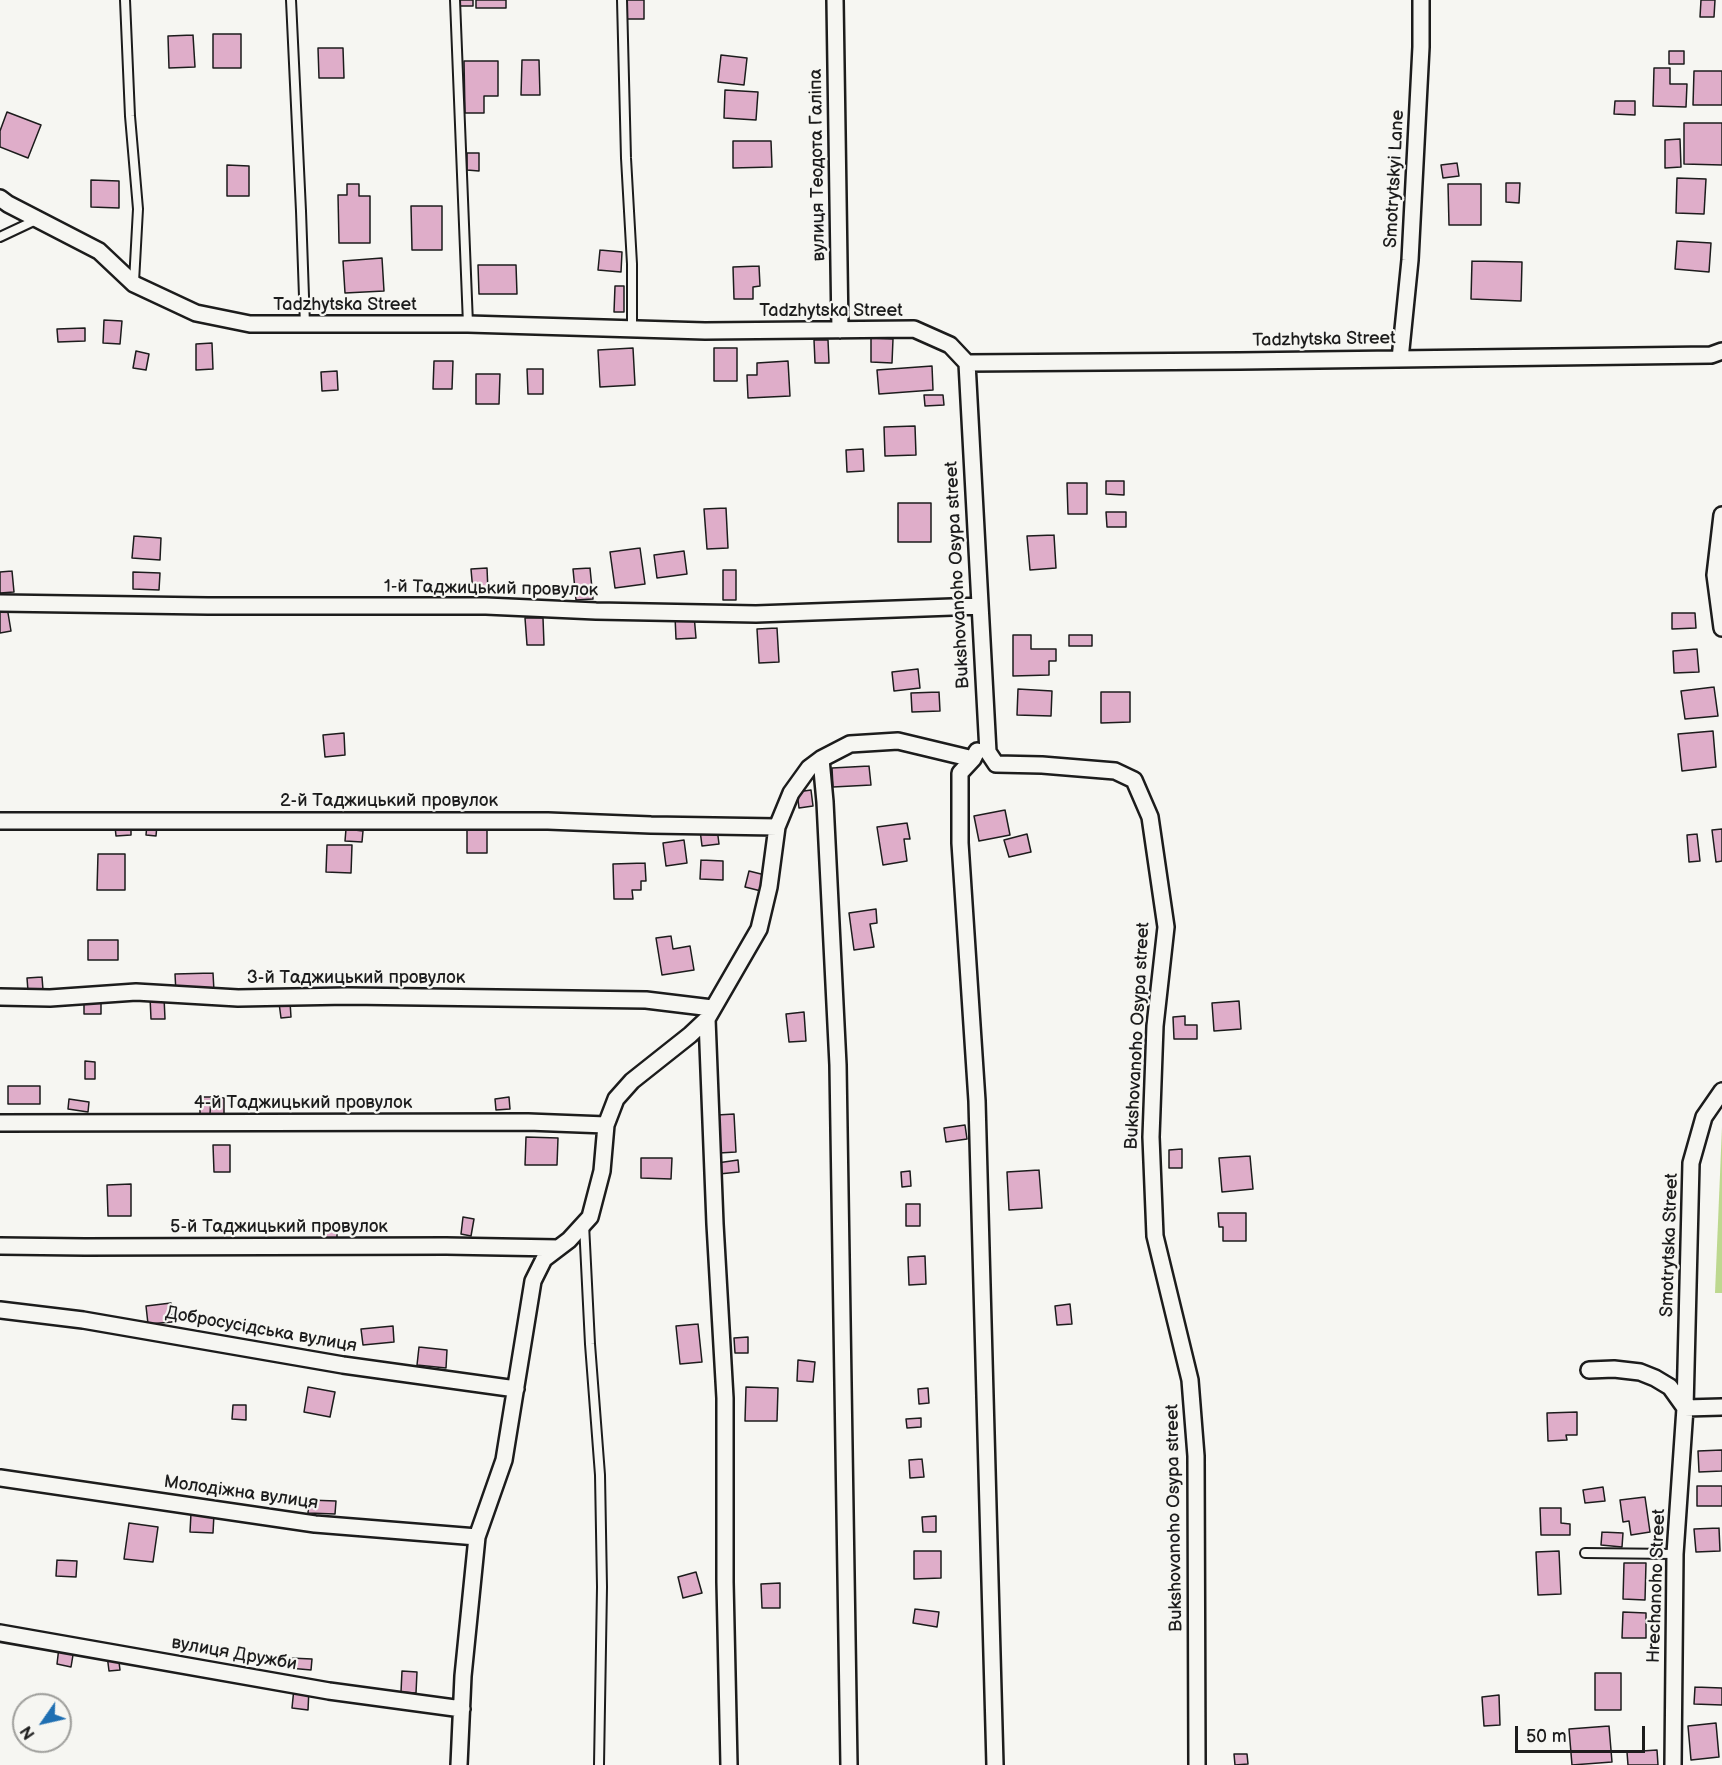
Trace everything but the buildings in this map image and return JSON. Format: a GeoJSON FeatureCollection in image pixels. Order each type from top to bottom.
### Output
{"type":"FeatureCollection","features":[{"type":"Feature","properties":{"kind":"street","name":"вулиця Теодота Галіпа"},"geometry":{"type":"LineString","coordinates":[[835,0],[840,330]]}},
{"type":"Feature","properties":{"kind":"street","name":"Smotrytskyi Lane"},"geometry":{"type":"LineString","coordinates":[[1400,359],[1410,261],[1421,47],[1421,0]]}},
{"type":"Feature","properties":{"kind":"street","name":"Tadzhytska Street"},"geometry":{"type":"LineString","coordinates":[[0,198],[99,250],[134,284],[196,313],[250,324],[468,324],[705,331],[914,329],[950,345],[967,363],[1711,355],[1722,351]]}},
{"type":"Feature","properties":{"kind":"street","name":"Bukshovanoho Osypa street"},"geometry":{"type":"LineString","coordinates":[[967,363],[988,752],[996,764],[1115,771],[1134,780],[1150,818],[1166,927],[1155,1026],[1150,1137],[1155,1236],[1190,1380],[1196,1456],[1197,1765]]}},
{"type":"Feature","properties":{"kind":"street"},"geometry":{"type":"LineString","coordinates":[[1722,515],[1715,575],[1722,628]]}},
{"type":"Feature","properties":{"kind":"street","name":"1-й Таджицький провулок"},"geometry":{"type":"LineString","coordinates":[[0,603],[486,606],[756,614],[980,606]]}},
{"type":"Feature","properties":{"kind":"street"},"geometry":{"type":"LineString","coordinates":[[986,732],[974,759],[960,773],[960,843],[977,1101],[995,1765]]}},
{"type":"Feature","properties":{"kind":"street"},"geometry":{"type":"LineString","coordinates":[[459,1765],[463,1676],[477,1537],[504,1460],[533,1281],[544,1259],[569,1240],[590,1218],[602,1171],[606,1125],[616,1100],[632,1081],[690,1035],[709,1013],[759,929],[769,887],[777,826],[791,793],[809,768],[850,744],[898,741],[974,759]]}},
{"type":"Feature","properties":{"kind":"street"},"geometry":{"type":"LineString","coordinates":[[821,759],[838,1065],[849,1765]]}},
{"type":"Feature","properties":{"kind":"street","name":"2-й Таджицький провулок"},"geometry":{"type":"LineString","coordinates":[[0,821],[548,821],[777,826]]}},
{"type":"Feature","properties":{"kind":"street","name":"3-й Таджицький провулок"},"geometry":{"type":"LineString","coordinates":[[0,997],[50,998],[136,992],[238,998],[348,996],[646,1000],[709,1013]]}},
{"type":"Feature","properties":{"kind":"street"},"geometry":{"type":"LineString","coordinates":[[709,1013],[715,1224],[725,1398],[725,1582],[729,1765]]}},
{"type":"Feature","properties":{"kind":"street","name":"Smotrytska Street"},"geometry":{"type":"LineString","coordinates":[[1685,1408],[1691,1163],[1704,1118],[1722,1090]]}},
{"type":"Feature","properties":{"kind":"street","name":"4-й Таджицький провулок"},"geometry":{"type":"LineString","coordinates":[[0,1123],[528,1122],[606,1125]]}},
{"type":"Feature","properties":{"kind":"street","name":"5-й Таджицький провулок"},"geometry":{"type":"LineString","coordinates":[[0,1246],[558,1248]]}},
{"type":"Feature","properties":{"kind":"street","name":"Добросусідська вулиця"},"geometry":{"type":"LineString","coordinates":[[0,1310],[83,1320],[343,1365],[516,1389]]}},
{"type":"Feature","properties":{"kind":"street"},"geometry":{"type":"LineString","coordinates":[[1589,1370],[1640,1372],[1670,1387],[1685,1408],[1722,1407]]}},
{"type":"Feature","properties":{"kind":"street","name":"Hrechanoho Street"},"geometry":{"type":"LineString","coordinates":[[1673,1765],[1675,1554],[1685,1408]]}},
{"type":"Feature","properties":{"kind":"street","name":"Молодіжна вулиця"},"geometry":{"type":"LineString","coordinates":[[0,1478],[315,1524],[477,1537]]}},
{"type":"Feature","properties":{"kind":"street","name":"вулиця Дружби"},"geometry":{"type":"LineString","coordinates":[[0,1633],[329,1691],[462,1709]]}},
{"type":"Feature","properties":{"kind":"lane"},"geometry":{"type":"LineString","coordinates":[[125,0],[130,116],[138,209],[134,284]]}},
{"type":"Feature","properties":{"kind":"lane"},"geometry":{"type":"LineString","coordinates":[[291,0],[305,325]]}},
{"type":"Feature","properties":{"kind":"lane"},"geometry":{"type":"LineString","coordinates":[[455,0],[468,324]]}},
{"type":"Feature","properties":{"kind":"lane"},"geometry":{"type":"LineString","coordinates":[[622,0],[626,158],[632,264],[632,328]]}},
{"type":"Feature","properties":{"kind":"lane"},"geometry":{"type":"LineString","coordinates":[[0,237],[37,219]]}},
{"type":"Feature","properties":{"kind":"lane"},"geometry":{"type":"LineString","coordinates":[[584,1224],[600,1475],[602,1587],[599,1765]]}},
{"type":"Feature","properties":{"kind":"lane"},"geometry":{"type":"LineString","coordinates":[[1586,1553],[1675,1554]]}},
{"type":"Feature","properties":{"kind":"green space"},"geometry":{"type":"Polygon","coordinates":[[[1722,1127],[1722,1293],[1715,1293],[1722,1127]]]}}]}
